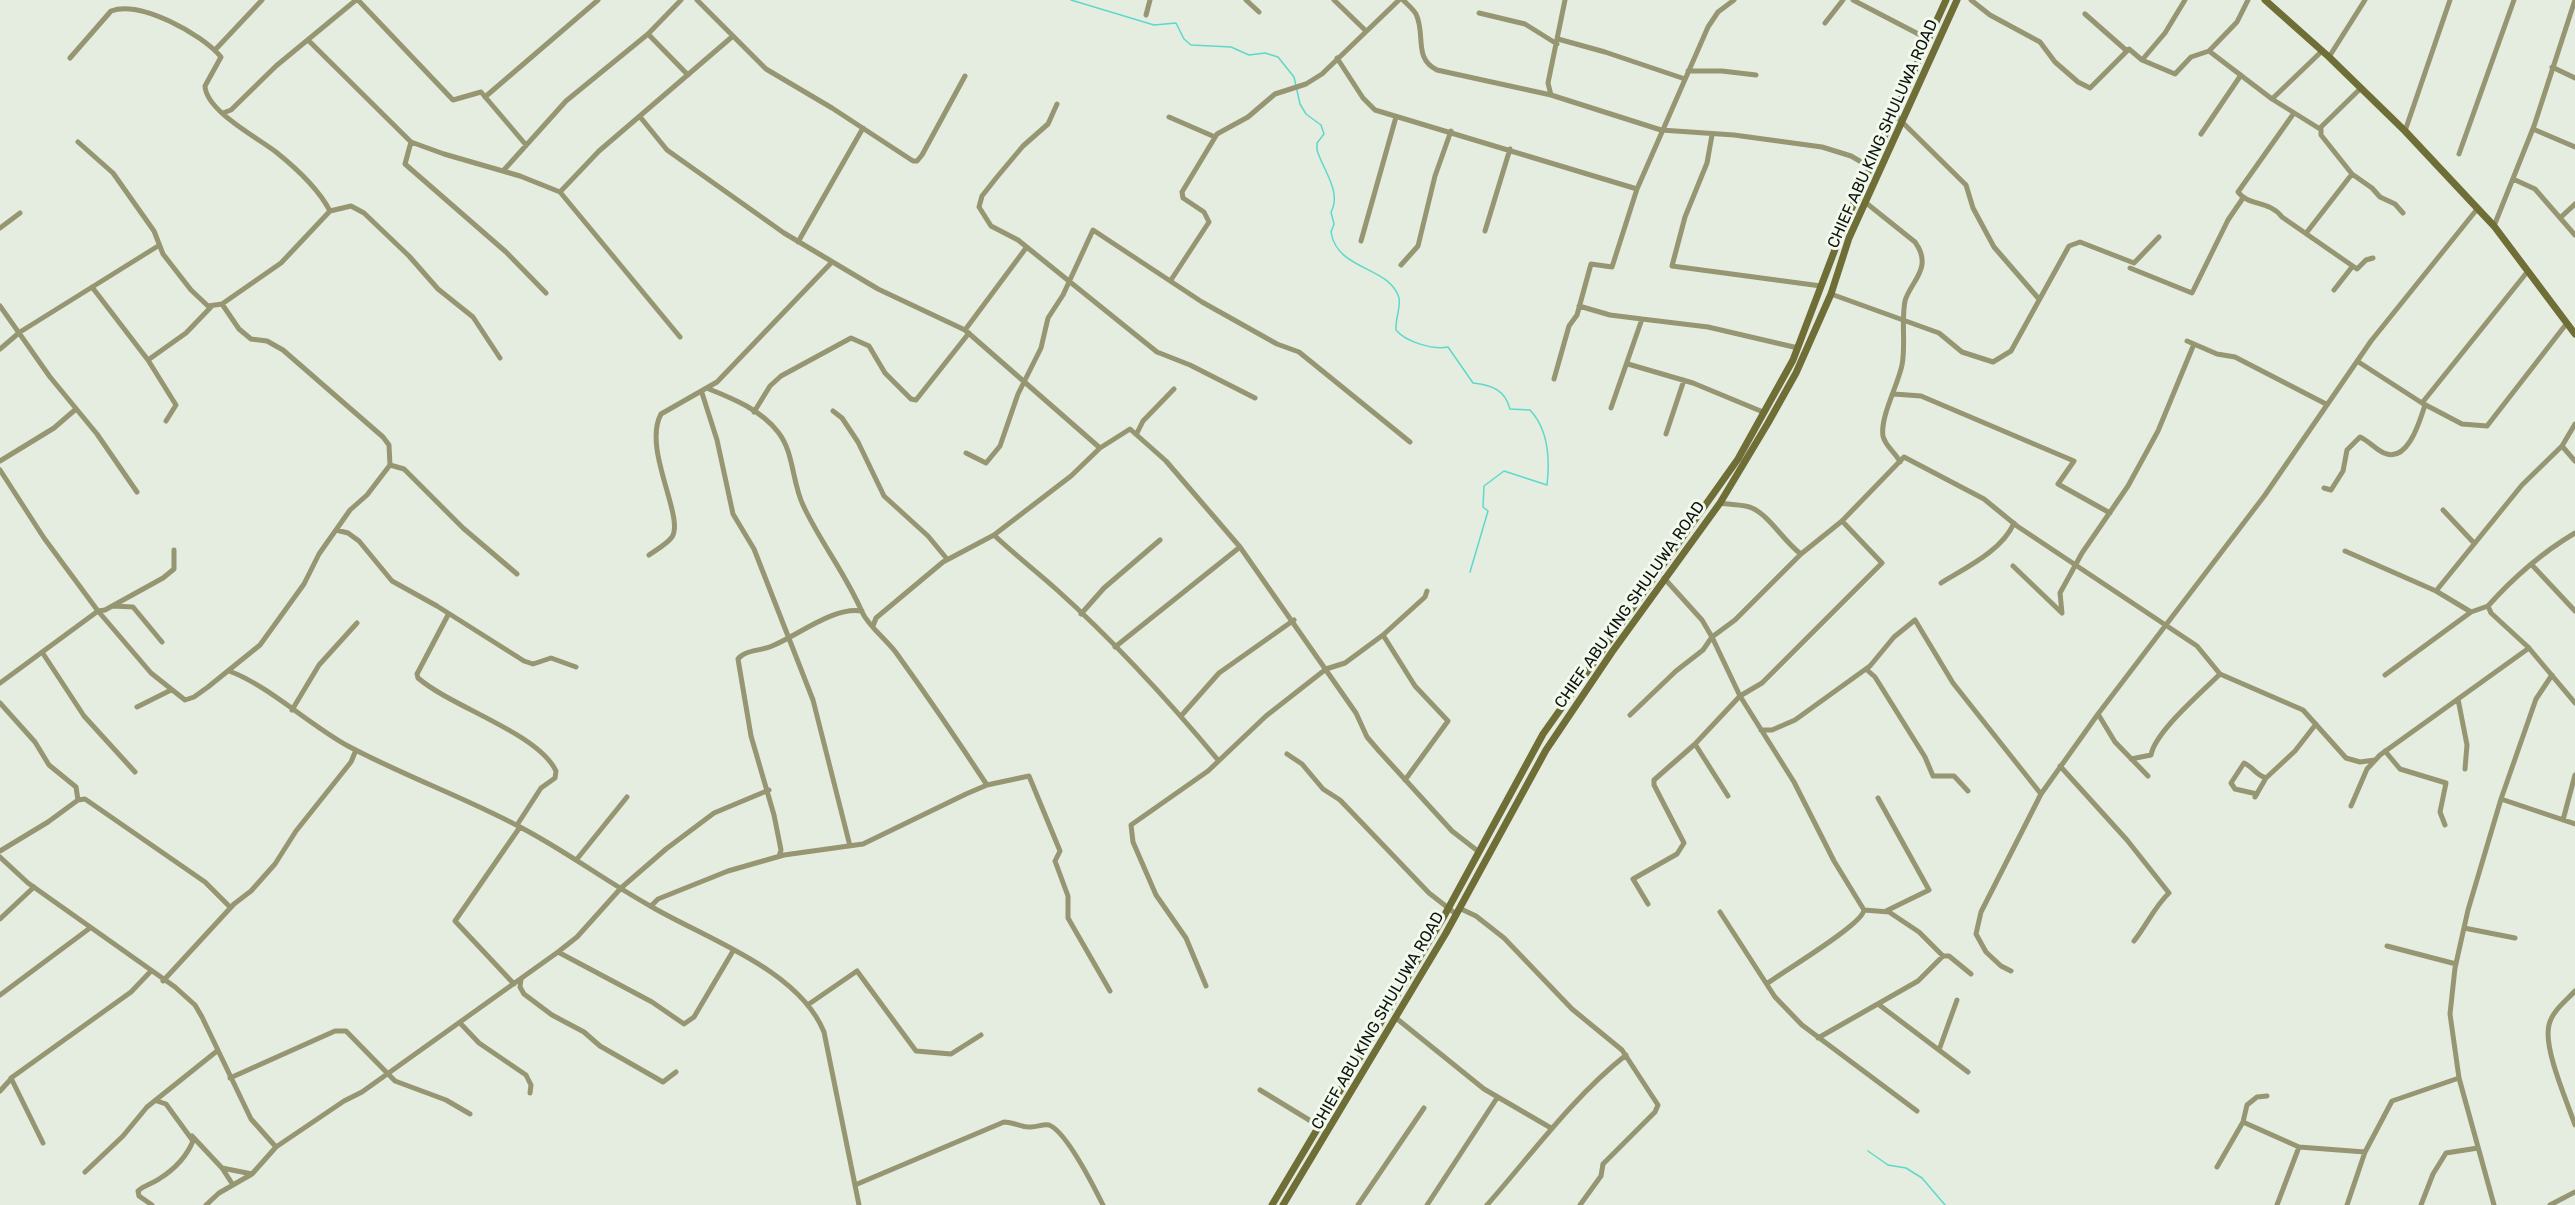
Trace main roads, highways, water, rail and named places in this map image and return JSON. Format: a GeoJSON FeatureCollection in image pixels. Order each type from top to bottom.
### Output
{"type":"FeatureCollection","features":[{"type":"Feature","properties":{"kind":"waterway"},"geometry":{"type":"LineString","coordinates":[[1071,0],[1154,25],[1176,23],[1184,39],[1191,45],[1231,47],[1249,55],[1265,53],[1278,57],[1294,77],[1300,104],[1306,114],[1321,125],[1324,134],[1317,143],[1317,150],[1333,189],[1334,204],[1331,212],[1334,224],[1331,232],[1335,245],[1353,262],[1375,273],[1394,288],[1399,298],[1396,330],[1400,334],[1420,344],[1448,347],[1473,383],[1497,390],[1505,397],[1510,409],[1530,410],[1536,418],[1547,445],[1547,485],[1504,471],[1484,486],[1483,507],[1488,511],[1470,572]]}},
{"type":"Feature","properties":{"kind":"waterway"},"geometry":{"type":"LineString","coordinates":[[1868,1151],[1888,1165],[1906,1168],[1922,1178],[1945,1205]]}}]}
